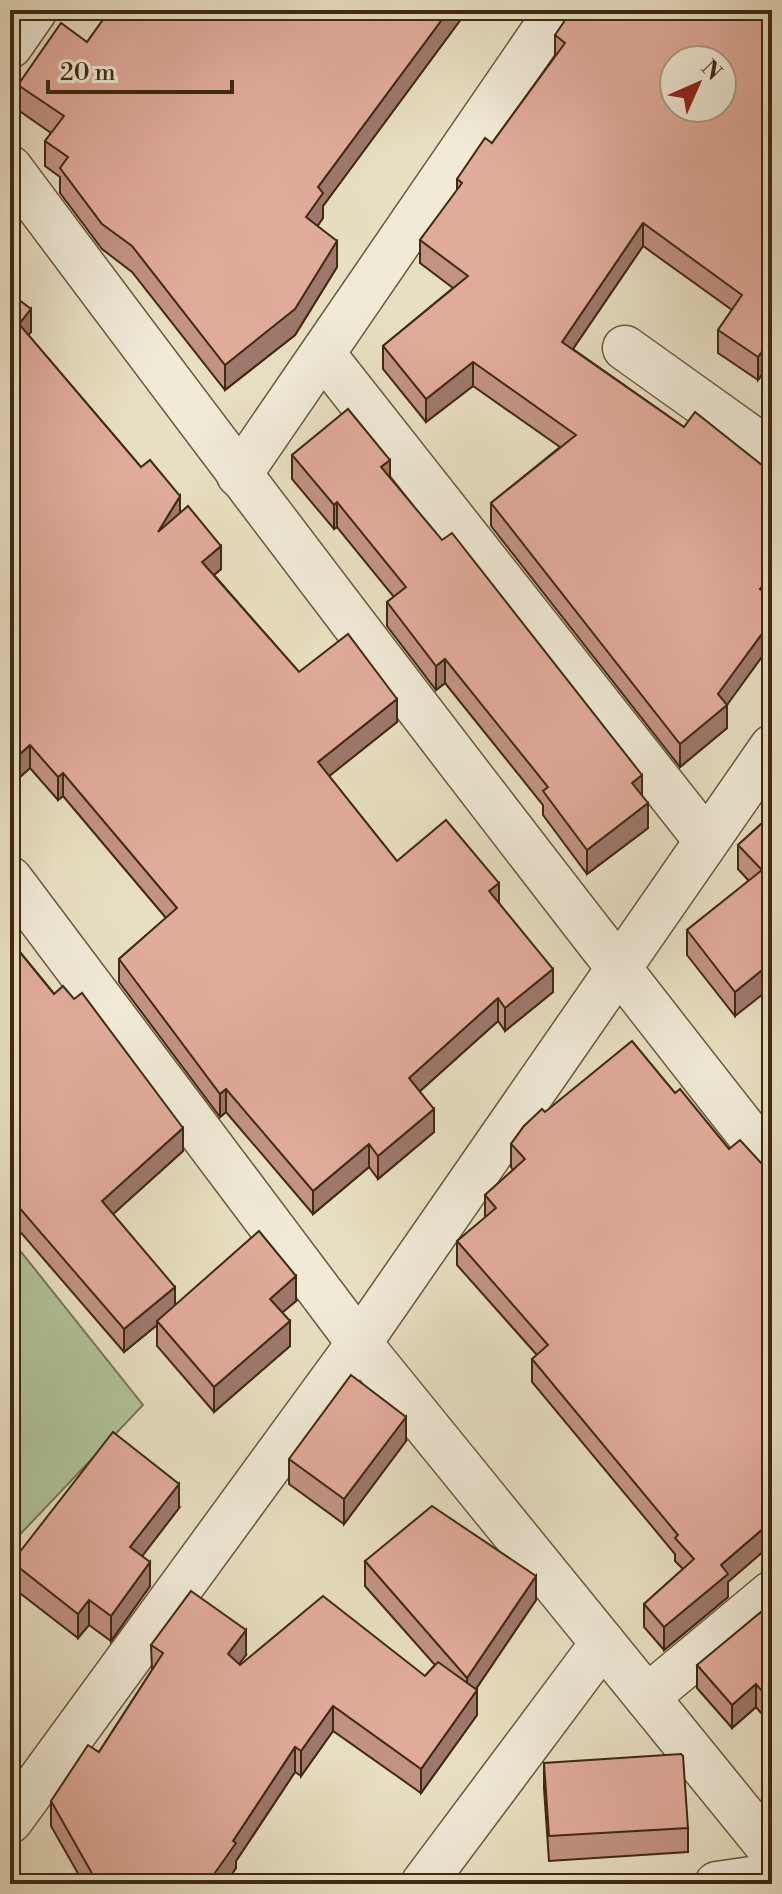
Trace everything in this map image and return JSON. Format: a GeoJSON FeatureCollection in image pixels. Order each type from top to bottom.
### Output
{"type":"FeatureCollection","features":[{"type":"Feature","properties":{"kind":"street"},"geometry":{"type":"LineString","coordinates":[[10,46],[35,10]]}},
{"type":"Feature","properties":{"kind":"street"},"geometry":{"type":"LineString","coordinates":[[239,475],[558,10]]}},
{"type":"Feature","properties":{"kind":"street"},"geometry":{"type":"LineString","coordinates":[[10,168],[239,475],[772,1164]]}},
{"type":"Feature","properties":{"kind":"street"},"geometry":{"type":"LineString","coordinates":[[625,348],[772,453]]}},
{"type":"Feature","properties":{"kind":"street"},"geometry":{"type":"LineString","coordinates":[[323,354],[706,840]]}},
{"type":"Feature","properties":{"kind":"street"},"geometry":{"type":"LineString","coordinates":[[10,1821],[359,1343],[772,747]]}},
{"type":"Feature","properties":{"kind":"street"},"geometry":{"type":"LineString","coordinates":[[10,879],[359,1343],[772,1851]]}},
{"type":"Feature","properties":{"kind":"street"},"geometry":{"type":"LineString","coordinates":[[647,1697],[772,1593]]}},
{"type":"Feature","properties":{"kind":"street"},"geometry":{"type":"LineString","coordinates":[[423,1884],[603,1643]]}},
{"type":"Feature","properties":{"kind":"street"},"geometry":{"type":"LineString","coordinates":[[717,1884],[772,1876]]}},
{"type":"Feature","properties":{"kind":"green space"},"geometry":{"type":"Polygon","coordinates":[[[10,1238],[143,1405],[10,1545],[10,1238]]]}},
{"type":"Feature","properties":{"kind":"building"},"geometry":{"type":"Polygon","coordinates":[[[110,10],[449,10],[318,187],[323,193],[306,217],[337,241],[295,309],[225,365],[132,246],[102,224],[60,168],[68,157],[45,141],[64,116],[18,85],[61,23],[87,42],[110,10]]]}},
{"type":"Feature","properties":{"kind":"building"},"geometry":{"type":"Polygon","coordinates":[[[572,10],[772,10],[772,351],[766,346],[758,357],[718,330],[742,295],[643,223],[562,342],[684,427],[695,412],[772,473],[772,574],[760,589],[772,598],[772,620],[718,694],[727,705],[680,744],[491,503],[576,435],[473,362],[426,399],[383,346],[468,276],[420,240],[462,183],[457,179],[485,138],[492,143],[565,43],[555,35],[572,10]]]}},
{"type":"Feature","properties":{"kind":"building"},"geometry":{"type":"Polygon","coordinates":[[[10,293],[31,309],[19,324],[141,467],[150,460],[180,496],[158,532],[188,506],[221,546],[202,562],[299,672],[348,634],[397,699],[318,762],[397,861],[446,820],[499,883],[489,891],[553,969],[505,1008],[498,998],[409,1078],[434,1109],[378,1156],[369,1144],[313,1191],[226,1089],[220,1094],[119,959],[177,908],[63,773],[58,777],[30,745],[10,763],[10,388],[15,383],[10,379],[10,293]]]}},
{"type":"Feature","properties":{"kind":"building"},"geometry":{"type":"Polygon","coordinates":[[[348,409],[390,460],[381,467],[442,540],[452,533],[642,775],[632,783],[648,803],[587,850],[543,791],[548,787],[445,659],[436,666],[387,602],[406,587],[337,502],[334,505],[292,455],[348,409]]]}},
{"type":"Feature","properties":{"kind":"building"},"geometry":{"type":"Polygon","coordinates":[[[772,814],[772,962],[735,992],[687,930],[762,870],[738,845],[772,814]]]}},
{"type":"Feature","properties":{"kind":"building"},"geometry":{"type":"Polygon","coordinates":[[[10,940],[54,994],[63,986],[74,999],[82,993],[183,1128],[102,1201],[175,1287],[124,1329],[10,1197],[10,940]]]}},
{"type":"Feature","properties":{"kind":"building"},"geometry":{"type":"Polygon","coordinates":[[[632,1041],[675,1093],[680,1089],[729,1149],[740,1140],[762,1164],[772,1165],[772,1521],[721,1565],[728,1574],[664,1627],[644,1604],[694,1559],[675,1538],[678,1535],[532,1359],[548,1345],[457,1241],[496,1208],[485,1195],[525,1159],[511,1144],[524,1126],[632,1041]]]}},
{"type":"Feature","properties":{"kind":"building"},"geometry":{"type":"Polygon","coordinates":[[[259,1231],[296,1276],[270,1299],[290,1321],[214,1387],[157,1321],[259,1231]]]}},
{"type":"Feature","properties":{"kind":"building"},"geometry":{"type":"Polygon","coordinates":[[[351,1375],[406,1417],[344,1499],[289,1459],[351,1375]]]}},
{"type":"Feature","properties":{"kind":"building"},"geometry":{"type":"Polygon","coordinates":[[[113,1432],[179,1484],[130,1547],[150,1562],[111,1616],[89,1600],[78,1614],[12,1562],[113,1432]]]}},
{"type":"Feature","properties":{"kind":"building"},"geometry":{"type":"Polygon","coordinates":[[[432,1506],[536,1576],[467,1678],[365,1561],[432,1506]]]}},
{"type":"Feature","properties":{"kind":"building"},"geometry":{"type":"Polygon","coordinates":[[[191,1591],[246,1630],[228,1654],[240,1665],[323,1596],[425,1676],[438,1662],[477,1690],[421,1769],[333,1706],[301,1751],[295,1747],[207,1884],[98,1884],[51,1801],[88,1745],[99,1752],[163,1653],[151,1645],[191,1591]]]}},
{"type":"Feature","properties":{"kind":"building"},"geometry":{"type":"Polygon","coordinates":[[[761,1612],[772,1624],[772,1703],[756,1684],[732,1705],[697,1665],[761,1612]]]}},
{"type":"Feature","properties":{"kind":"building"},"geometry":{"type":"Polygon","coordinates":[[[681,1754],[688,1828],[549,1836],[544,1763],[681,1754]]]}}]}
